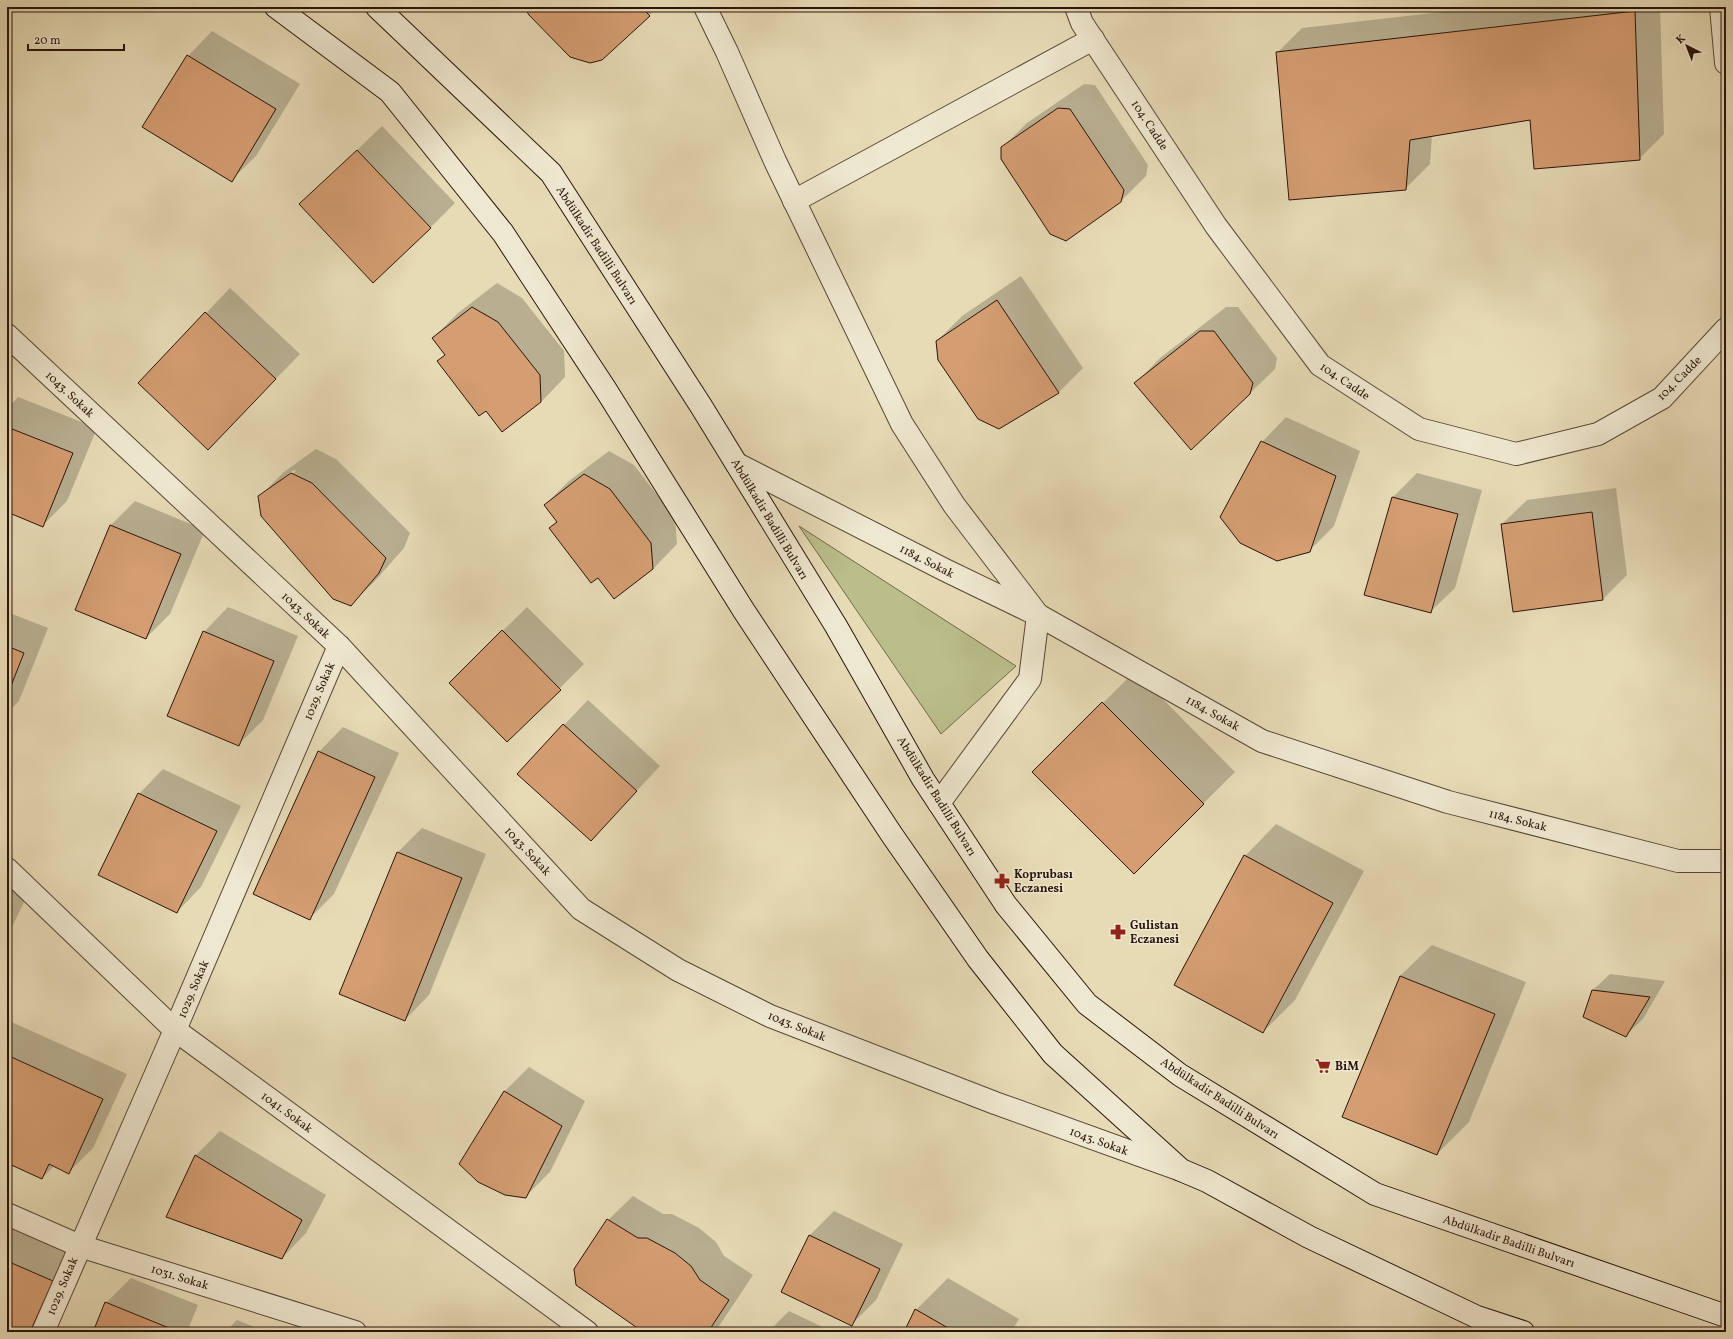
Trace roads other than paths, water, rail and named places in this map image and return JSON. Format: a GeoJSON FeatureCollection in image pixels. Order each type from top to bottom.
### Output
{"type":"FeatureCollection","features":[{"type":"Feature","properties":{"kind":"street"},"geometry":{"type":"LineString","coordinates":[[276,7],[390,92],[503,233],[606,390],[744,610],[892,835],[978,959],[1053,1054],[1181,1170],[1206,1181],[1309,1238],[1477,1317],[1523,1332]]}},
{"type":"Feature","properties":{"kind":"street","name":"Abdülkadir Badilli Bulvarı"},"geometry":{"type":"LineString","coordinates":[[377,7],[551,173],[701,406],[836,626],[939,803],[1006,905],[1087,1004],[1180,1075],[1375,1194],[1726,1316]]}},
{"type":"Feature","properties":{"kind":"street"},"geometry":{"type":"LineString","coordinates":[[705,7],[727,52],[794,201],[902,424],[954,505],[1038,614],[1030,679],[939,803]]}},
{"type":"Feature","properties":{"kind":"street","name":"104. Cadde"},"geometry":{"type":"LineString","coordinates":[[1076,7],[1082,23],[1216,226],[1320,365],[1419,429],[1516,454],[1598,434],[1662,398],[1726,329]]}},
{"type":"Feature","properties":{"kind":"street"},"geometry":{"type":"LineString","coordinates":[[1721,7],[1726,63]]}},
{"type":"Feature","properties":{"kind":"street"},"geometry":{"type":"LineString","coordinates":[[794,201],[1093,40]]}},
{"type":"Feature","properties":{"kind":"street","name":"1043. Sokak"},"geometry":{"type":"LineString","coordinates":[[7,335],[339,646],[581,909],[678,970],[770,1016],[995,1103],[1181,1170]]}},
{"type":"Feature","properties":{"kind":"street","name":"1184. Sokak"},"geometry":{"type":"LineString","coordinates":[[736,464],[945,570],[1038,614],[1262,741],[1463,806],[1678,860],[1726,861]]}},
{"type":"Feature","properties":{"kind":"street","name":"1029. Sokak"},"geometry":{"type":"LineString","coordinates":[[43,1332],[175,1030],[339,646]]}},
{"type":"Feature","properties":{"kind":"street","name":"1041. Sokak"},"geometry":{"type":"LineString","coordinates":[[7,870],[175,1030],[587,1332]]}},
{"type":"Feature","properties":{"kind":"street","name":"1031. Sokak"},"geometry":{"type":"LineString","coordinates":[[7,1214],[80,1246],[355,1332]]}},
{"type":"Feature","properties":{"kind":"place","name":"Koprubası Eczanesi"},"geometry":{"type":"Point","coordinates":[1002,881]}},
{"type":"Feature","properties":{"kind":"place","name":"Gulistan Eczanesi"},"geometry":{"type":"Point","coordinates":[1118,932]}},
{"type":"Feature","properties":{"kind":"place","name":"BiM"},"geometry":{"type":"Point","coordinates":[1323,1066]}}]}
